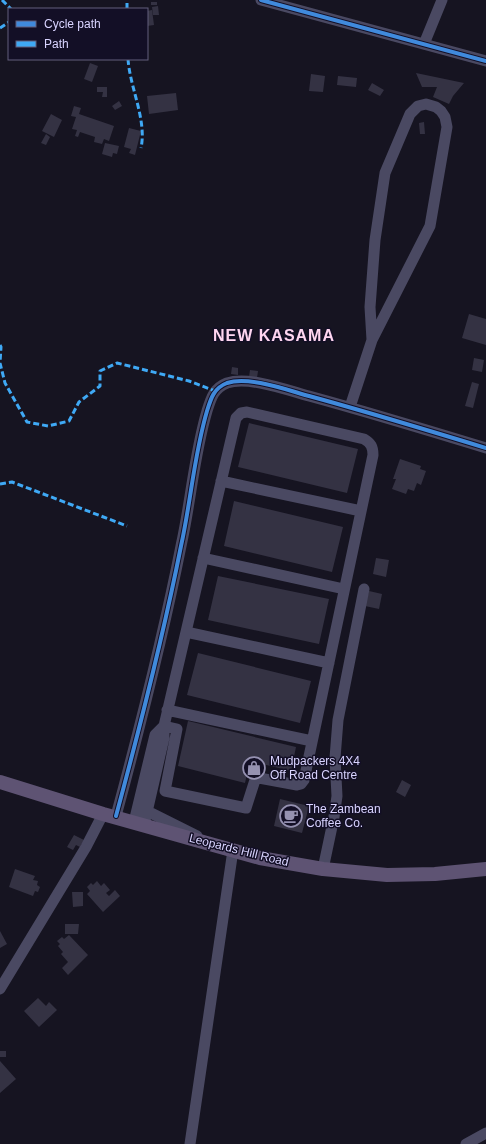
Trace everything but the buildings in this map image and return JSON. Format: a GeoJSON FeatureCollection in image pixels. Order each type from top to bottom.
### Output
{"type":"FeatureCollection","features":[{"type":"Feature","properties":{"kind":"main road","name":"Leopards Hill Road"},"geometry":{"type":"LineString","coordinates":[[0,782],[139,824],[260,858],[323,869],[387,875],[435,874],[486,869]]}},
{"type":"Feature","properties":{"kind":"street"},"geometry":{"type":"LineString","coordinates":[[261,0],[486,61]]}},
{"type":"Feature","properties":{"kind":"street"},"geometry":{"type":"LineString","coordinates":[[424,44],[442,0]]}},
{"type":"Feature","properties":{"kind":"street"},"geometry":{"type":"LineString","coordinates":[[350,407],[372,340],[430,226],[447,127],[445,117],[441,111],[436,107],[426,104],[418,106],[410,114],[385,173],[375,240],[370,307],[372,340]]}},
{"type":"Feature","properties":{"kind":"street"},"geometry":{"type":"LineString","coordinates":[[0,989],[86,847],[110,815],[141,723],[164,630],[183,536],[199,444],[207,409],[215,391],[229,383],[261,383],[350,407],[486,448]]}},
{"type":"Feature","properties":{"kind":"street"},"geometry":{"type":"LineString","coordinates":[[139,824],[147,811],[164,738],[164,726],[167,710],[236,418],[241,413],[248,412],[364,439],[370,442],[373,448],[373,455],[304,780],[301,784],[291,785],[259,778],[256,779],[246,808],[165,791],[177,729],[164,726]]}},
{"type":"Feature","properties":{"kind":"street"},"geometry":{"type":"LineString","coordinates":[[221,481],[361,511]]}},
{"type":"Feature","properties":{"kind":"street"},"geometry":{"type":"LineString","coordinates":[[203,558],[344,588]]}},
{"type":"Feature","properties":{"kind":"street"},"geometry":{"type":"LineString","coordinates":[[323,869],[337,796],[336,758],[338,720],[364,589]]}},
{"type":"Feature","properties":{"kind":"street"},"geometry":{"type":"LineString","coordinates":[[186,632],[329,663]]}},
{"type":"Feature","properties":{"kind":"street"},"geometry":{"type":"LineString","coordinates":[[167,710],[312,741]]}},
{"type":"Feature","properties":{"kind":"street"},"geometry":{"type":"LineString","coordinates":[[139,824],[154,735],[164,726]]}},
{"type":"Feature","properties":{"kind":"street"},"geometry":{"type":"LineString","coordinates":[[147,811],[215,846]]}},
{"type":"Feature","properties":{"kind":"street"},"geometry":{"type":"LineString","coordinates":[[190,1144],[233,850]]}},
{"type":"Feature","properties":{"kind":"street"},"geometry":{"type":"LineString","coordinates":[[466,1144],[486,1133]]}},
{"type":"Feature","properties":{"kind":"marked path"},"geometry":{"type":"LineString","coordinates":[[2,0],[10,8]]}},
{"type":"Feature","properties":{"kind":"marked path"},"geometry":{"type":"LineString","coordinates":[[127,0],[127,8]]}},
{"type":"Feature","properties":{"kind":"marked path"},"geometry":{"type":"LineString","coordinates":[[0,28],[8,23]]}},
{"type":"Feature","properties":{"kind":"marked path"},"geometry":{"type":"LineString","coordinates":[[128,60],[142,126],[141,148]]}},
{"type":"Feature","properties":{"kind":"marked path"},"geometry":{"type":"LineString","coordinates":[[0,345],[0,363],[5,383],[27,422],[48,426],[69,421],[79,402],[100,386],[100,371],[117,363],[189,381],[215,391]]}},
{"type":"Feature","properties":{"kind":"marked path"},"geometry":{"type":"LineString","coordinates":[[0,484],[12,482],[127,526]]}},
{"type":"Feature","properties":{"kind":"cycle path"},"geometry":{"type":"LineString","coordinates":[[261,0],[486,61]]}},
{"type":"Feature","properties":{"kind":"cycle path"},"geometry":{"type":"LineString","coordinates":[[116,816],[167,614],[207,411],[212,398],[219,388],[227,383],[236,381],[257,382],[279,387],[486,448]]}},
{"type":"Feature","properties":{"kind":"place","name":"Mudpackers 4X4 Off Road Centre"},"geometry":{"type":"Point","coordinates":[254,768]}},
{"type":"Feature","properties":{"kind":"place","name":"The Zambean Coffee Co."},"geometry":{"type":"Point","coordinates":[291,816]}},
{"type":"Feature","properties":{"kind":"district","name":"NEW KASAMA"},"geometry":{"type":"Point","coordinates":[274,335]}}]}
